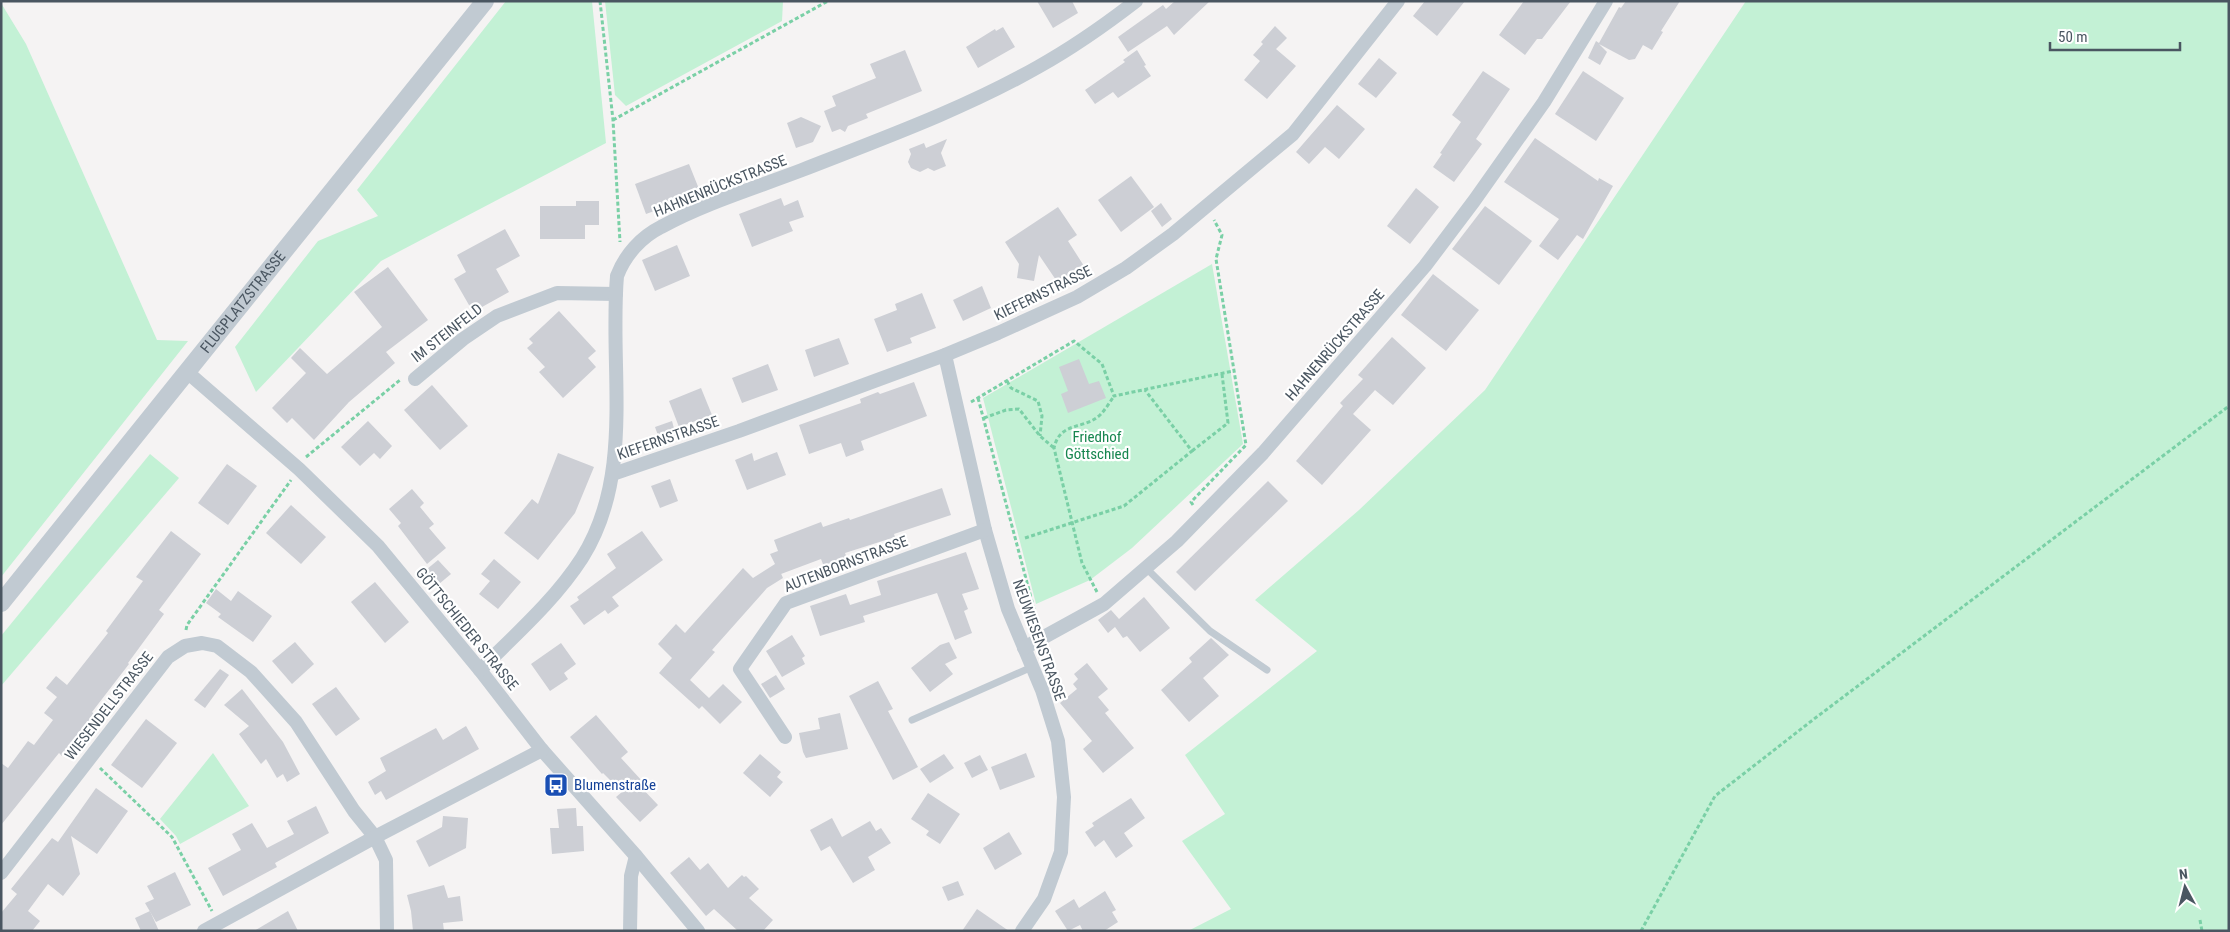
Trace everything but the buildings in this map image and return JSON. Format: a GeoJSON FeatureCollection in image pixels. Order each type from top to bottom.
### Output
{"type":"FeatureCollection","features":[{"type":"Feature","properties":{"kind":"street","name":"FLUGPLATZSTRASSE"},"geometry":{"type":"LineString","coordinates":[[1,603],[485,1]]}},
{"type":"Feature","properties":{"kind":"street","name":"HAHNENRÜCKSTRASSE"},"geometry":{"type":"LineString","coordinates":[[480,670],[531,619],[582,559],[594,538],[613,474],[616,402],[617,276],[621,264],[643,238],[660,227],[935,117],[984,95],[1039,67],[1092,33],[1136,1]]}},
{"type":"Feature","properties":{"kind":"street","name":"KIEFERNSTRASSE"},"geometry":{"type":"LineString","coordinates":[[613,474],[739,431],[998,334],[1077,296],[1126,268],[1206,206],[1293,134],[1398,1]]}},
{"type":"Feature","properties":{"kind":"street","name":"HAHNENRÜCKSTRASSE"},"geometry":{"type":"LineString","coordinates":[[1024,648],[1104,604],[1146,568],[1263,453],[1425,266],[1544,102],[1606,1]]}},
{"type":"Feature","properties":{"kind":"street","name":"IM STEINFELD"},"geometry":{"type":"LineString","coordinates":[[415,379],[463,339],[497,316],[557,293],[616,294]]}},
{"type":"Feature","properties":{"kind":"street","name":"NEUWIESENSTRASSE"},"geometry":{"type":"LineString","coordinates":[[944,355],[985,530],[1008,609],[1042,690],[1058,742],[1064,797],[1061,852],[1044,899],[1022,931]]}},
{"type":"Feature","properties":{"kind":"street","name":"GÖTTSCHIEDER STRASSE"},"geometry":{"type":"LineString","coordinates":[[186,371],[297,467],[378,546],[480,670],[542,750],[636,856],[698,931]]}},
{"type":"Feature","properties":{"kind":"street","name":"AUTENBORNSTRASSE"},"geometry":{"type":"LineString","coordinates":[[785,737],[740,668],[786,603],[985,530]]}},
{"type":"Feature","properties":{"kind":"street"},"geometry":{"type":"LineString","coordinates":[[185,646],[202,643],[217,646],[251,672],[296,722],[354,811],[375,837],[386,860],[387,931]]}},
{"type":"Feature","properties":{"kind":"street","name":"WIESENDELLSTRASSE"},"geometry":{"type":"LineString","coordinates":[[1,873],[168,657],[185,646]]}},
{"type":"Feature","properties":{"kind":"street"},"geometry":{"type":"LineString","coordinates":[[204,931],[375,837],[542,750]]}},
{"type":"Feature","properties":{"kind":"street"},"geometry":{"type":"LineString","coordinates":[[630,931],[631,876],[636,856]]}},
{"type":"Feature","properties":{"kind":"lane"},"geometry":{"type":"LineString","coordinates":[[1146,568],[1210,631],[1267,670]]}},
{"type":"Feature","properties":{"kind":"lane"},"geometry":{"type":"LineString","coordinates":[[912,720],[1032,668]]}},
{"type":"Feature","properties":{"kind":"path"},"geometry":{"type":"LineString","coordinates":[[600,1],[613,120],[621,264]]}},
{"type":"Feature","properties":{"kind":"path"},"geometry":{"type":"LineString","coordinates":[[613,120],[828,1]]}},
{"type":"Feature","properties":{"kind":"path"},"geometry":{"type":"LineString","coordinates":[[1202,514],[1191,502],[1246,445],[1216,259],[1222,235],[1206,206]]}},
{"type":"Feature","properties":{"kind":"path"},"geometry":{"type":"LineString","coordinates":[[957,410],[1074,341],[1102,364],[1114,396]]}},
{"type":"Feature","properties":{"kind":"path"},"geometry":{"type":"LineString","coordinates":[[1104,604],[1082,563],[1054,448],[1056,438],[1063,431],[1099,416],[1114,396],[1233,371]]}},
{"type":"Feature","properties":{"kind":"path"},"geometry":{"type":"LineString","coordinates":[[1025,538],[1124,506],[1228,423],[1222,374]]}},
{"type":"Feature","properties":{"kind":"path"},"geometry":{"type":"LineString","coordinates":[[185,646],[186,625],[297,467],[402,379],[415,379]]}},
{"type":"Feature","properties":{"kind":"path"},"geometry":{"type":"LineString","coordinates":[[1007,381],[1011,388],[1038,401],[1042,416],[1040,436]]}},
{"type":"Feature","properties":{"kind":"path"},"geometry":{"type":"LineString","coordinates":[[1145,390],[1192,451]]}},
{"type":"Feature","properties":{"kind":"path"},"geometry":{"type":"LineString","coordinates":[[978,398],[1041,639]]}},
{"type":"Feature","properties":{"kind":"path"},"geometry":{"type":"LineString","coordinates":[[1641,931],[1715,796],[1814,719],[2229,406]]}},
{"type":"Feature","properties":{"kind":"path"},"geometry":{"type":"LineString","coordinates":[[984,418],[1006,410],[1019,409],[1040,436],[1054,448]]}},
{"type":"Feature","properties":{"kind":"path"},"geometry":{"type":"LineString","coordinates":[[90,757],[172,837],[218,923]]}},
{"type":"Feature","properties":{"kind":"path"},"geometry":{"type":"LineString","coordinates":[[2200,920],[2202,931]]}},
{"type":"Feature","properties":{"kind":"green space"},"geometry":{"type":"Polygon","coordinates":[[[506,1],[592,1],[606,143],[381,261],[256,392],[235,347],[318,241],[378,216],[357,190],[506,1]]]}},
{"type":"Feature","properties":{"kind":"green space"},"geometry":{"type":"Polygon","coordinates":[[[605,1],[783,1],[782,21],[626,106],[615,95],[605,1]]]}},
{"type":"Feature","properties":{"kind":"green space"},"geometry":{"type":"Polygon","coordinates":[[[1746,1],[2229,1],[2229,931],[1188,931],[1231,909],[1182,841],[1225,814],[1185,755],[1317,651],[1255,600],[1359,510],[1485,390],[1746,1]]]}},
{"type":"Feature","properties":{"kind":"green space"},"geometry":{"type":"Polygon","coordinates":[[[1,3],[26,44],[157,340],[188,341],[1,577],[1,3]]]}},
{"type":"Feature","properties":{"kind":"green space","name":"Friedhof Göttschied"},"geometry":{"type":"Polygon","coordinates":[[[1212,264],[1243,444],[1132,548],[1090,580],[1036,604],[983,398],[1212,264]]]}},
{"type":"Feature","properties":{"kind":"green space"},"geometry":{"type":"Polygon","coordinates":[[[150,454],[179,478],[1,686],[1,636],[150,454]]]}},
{"type":"Feature","properties":{"kind":"green space"},"geometry":{"type":"Polygon","coordinates":[[[213,753],[249,806],[180,844],[176,836],[160,819],[213,753]]]}},
{"type":"Feature","properties":{"kind":"place","name":"Blumenstraße"},"geometry":{"type":"Point","coordinates":[556,785]}}]}
